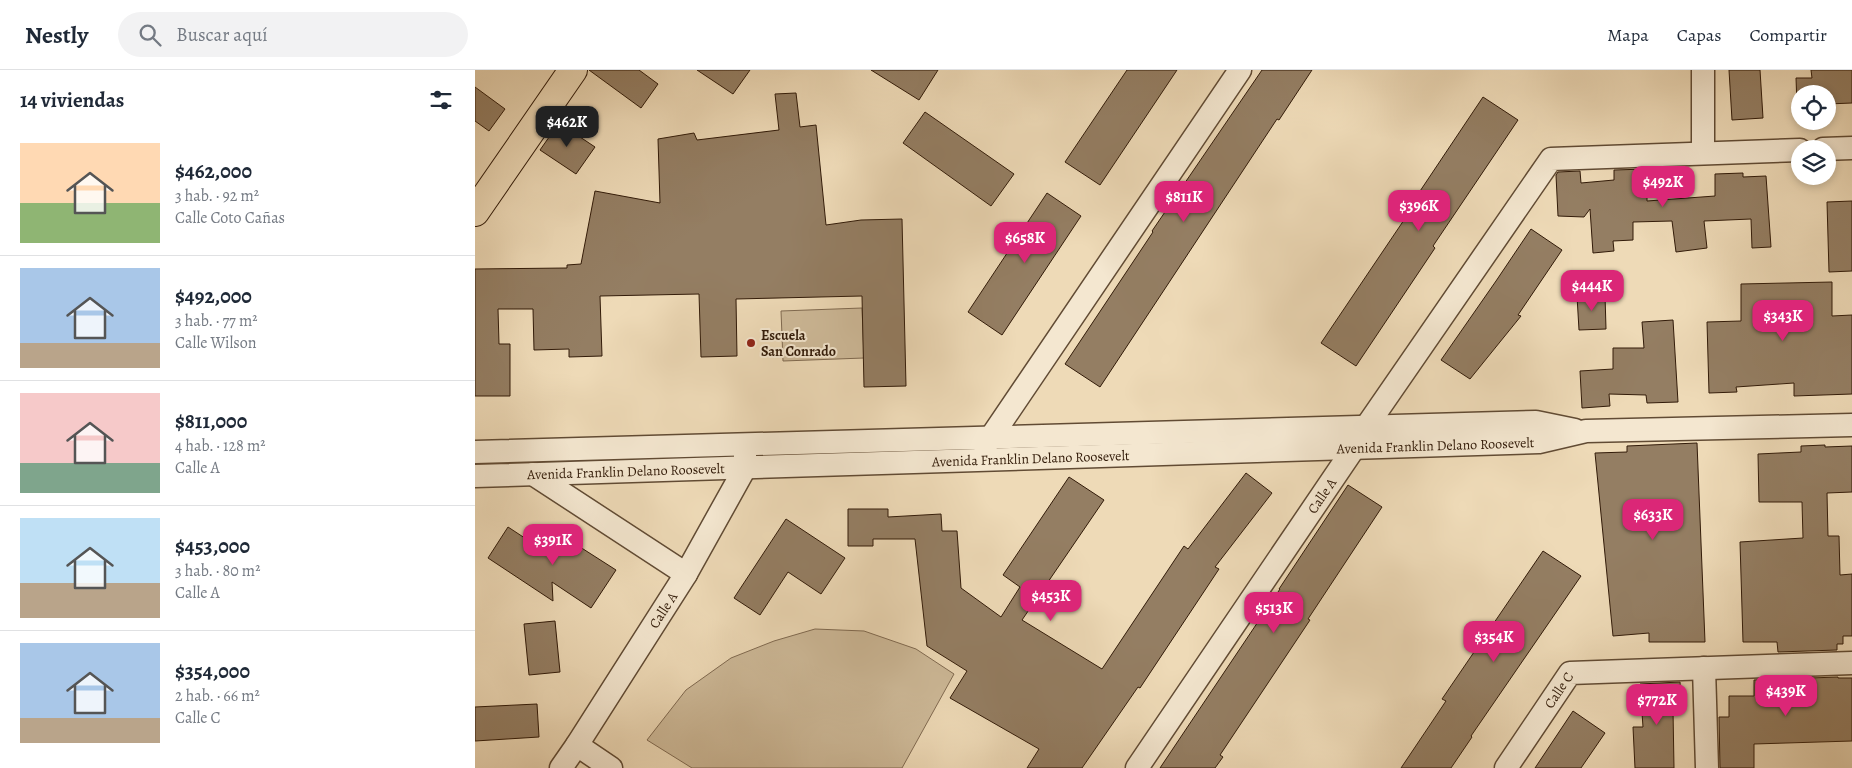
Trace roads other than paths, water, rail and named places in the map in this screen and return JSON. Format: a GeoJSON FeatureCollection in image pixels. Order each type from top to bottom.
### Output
{"type":"FeatureCollection","features":[{"type":"Feature","properties":{"kind":"main road"},"geometry":{"type":"LineString","coordinates":[[475,212],[573,70]]}},
{"type":"Feature","properties":{"kind":"street"},"geometry":{"type":"LineString","coordinates":[[977,460],[1240,70]]}},
{"type":"Feature","properties":{"kind":"street"},"geometry":{"type":"LineString","coordinates":[[1703,70],[1703,153],[1791,150]]}},
{"type":"Feature","properties":{"kind":"street"},"geometry":{"type":"LineString","coordinates":[[1836,149],[1852,148]]}},
{"type":"Feature","properties":{"kind":"street","name":"Calle A"},"geometry":{"type":"LineString","coordinates":[[1137,768],[1354,448],[1366,427],[1551,159],[1703,153]]}},
{"type":"Feature","properties":{"kind":"street","name":"Avenida Franklin Delano Roosevelt"},"geometry":{"type":"LineString","coordinates":[[475,452],[1535,422],[1586,432]]}},
{"type":"Feature","properties":{"kind":"street","name":"Avenida Franklin Delano Roosevelt"},"geometry":{"type":"LineString","coordinates":[[475,476],[1539,442],[1586,432],[1852,425]]}},
{"type":"Feature","properties":{"kind":"street","name":"Calle A"},"geometry":{"type":"LineString","coordinates":[[561,768],[686,574],[745,468],[745,444]]}},
{"type":"Feature","properties":{"kind":"street"},"geometry":{"type":"LineString","coordinates":[[533,474],[686,574]]}},
{"type":"Feature","properties":{"kind":"street"},"geometry":{"type":"LineString","coordinates":[[1707,768],[1704,668],[1852,663]]}},
{"type":"Feature","properties":{"kind":"street","name":"Calle C"},"geometry":{"type":"LineString","coordinates":[[1506,768],[1570,673],[1704,668]]}},
{"type":"Feature","properties":{"kind":"street"},"geometry":{"type":"LineString","coordinates":[[577,745],[611,768]]}},
{"type":"Feature","properties":{"kind":"place","name":"Escuela San Conrado"},"geometry":{"type":"Point","coordinates":[751,343]}}]}
